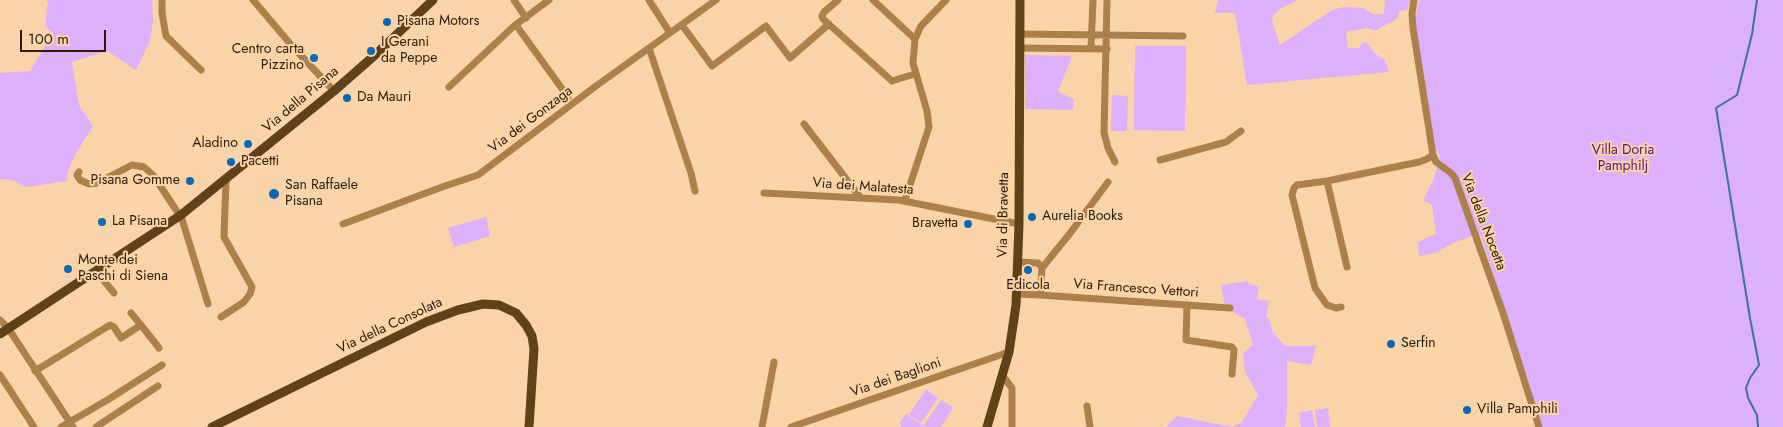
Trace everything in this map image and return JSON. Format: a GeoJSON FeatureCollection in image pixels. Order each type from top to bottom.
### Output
{"type":"FeatureCollection","features":[{"type":"Feature","properties":{"kind":"main road","name":"Via della Pisana"},"geometry":{"type":"LineString","coordinates":[[0,334],[180,215],[226,180],[334,91],[434,0]]}},
{"type":"Feature","properties":{"kind":"main road","name":"Via di Bravetta"},"geometry":{"type":"LineString","coordinates":[[987,427],[1008,352],[1015,318],[1017,294],[1020,0]]}},
{"type":"Feature","properties":{"kind":"main road","name":"Via della Consolata"},"geometry":{"type":"LineString","coordinates":[[212,427],[227,424],[426,322],[471,306],[487,304],[504,307],[516,314],[526,325],[532,336],[534,349],[529,427]]}},
{"type":"Feature","properties":{"kind":"street"},"geometry":{"type":"LineString","coordinates":[[162,0],[162,13],[167,37],[201,70]]}},
{"type":"Feature","properties":{"kind":"street"},"geometry":{"type":"LineString","coordinates":[[253,0],[297,52],[334,91]]}},
{"type":"Feature","properties":{"kind":"street"},"geometry":{"type":"LineString","coordinates":[[514,0],[526,18]]}},
{"type":"Feature","properties":{"kind":"street"},"geometry":{"type":"LineString","coordinates":[[449,87],[516,25],[549,0]]}},
{"type":"Feature","properties":{"kind":"street"},"geometry":{"type":"LineString","coordinates":[[649,0],[670,33]]}},
{"type":"Feature","properties":{"kind":"street","name":"Via dei Gonzaga"},"geometry":{"type":"LineString","coordinates":[[344,224],[442,186],[464,181],[478,175],[716,0]]}},
{"type":"Feature","properties":{"kind":"street"},"geometry":{"type":"LineString","coordinates":[[838,0],[822,14],[822,18],[892,81],[915,74]]}},
{"type":"Feature","properties":{"kind":"street"},"geometry":{"type":"LineString","coordinates":[[873,0],[915,39]]}},
{"type":"Feature","properties":{"kind":"street"},"geometry":{"type":"LineString","coordinates":[[905,200],[929,127],[927,111],[915,74],[913,57],[915,39],[921,26],[946,0]]}},
{"type":"Feature","properties":{"kind":"street"},"geometry":{"type":"LineString","coordinates":[[1091,48],[1093,0]]}},
{"type":"Feature","properties":{"kind":"street"},"geometry":{"type":"LineString","coordinates":[[1107,0],[1104,133],[1108,148],[1115,162]]}},
{"type":"Feature","properties":{"kind":"street"},"geometry":{"type":"LineString","coordinates":[[1341,307],[1336,308],[1327,304],[1315,288],[1292,195],[1293,190],[1297,185],[1327,181],[1419,162],[1433,155],[1413,28],[1412,13],[1414,0]]}},
{"type":"Feature","properties":{"kind":"street"},"geometry":{"type":"LineString","coordinates":[[682,25],[712,66],[766,26],[790,58],[829,24]]}},
{"type":"Feature","properties":{"kind":"street"},"geometry":{"type":"LineString","coordinates":[[516,25],[568,97]]}},
{"type":"Feature","properties":{"kind":"street"},"geometry":{"type":"LineString","coordinates":[[1019,34],[1183,36]]}},
{"type":"Feature","properties":{"kind":"street"},"geometry":{"type":"LineString","coordinates":[[649,48],[695,191]]}},
{"type":"Feature","properties":{"kind":"street"},"geometry":{"type":"LineString","coordinates":[[1019,48],[1107,49]]}},
{"type":"Feature","properties":{"kind":"street"},"geometry":{"type":"LineString","coordinates":[[804,124],[860,197]]}},
{"type":"Feature","properties":{"kind":"street"},"geometry":{"type":"LineString","coordinates":[[1160,160],[1226,142],[1240,131]]}},
{"type":"Feature","properties":{"kind":"street","name":"Via della Nocetta"},"geometry":{"type":"LineString","coordinates":[[1433,155],[1436,162],[1451,172],[1456,178],[1503,312],[1539,427]]}},
{"type":"Feature","properties":{"kind":"street"},"geometry":{"type":"LineString","coordinates":[[79,172],[80,180],[91,184],[97,183],[129,166],[141,166],[149,171],[180,215],[208,304]]}},
{"type":"Feature","properties":{"kind":"street"},"geometry":{"type":"LineString","coordinates":[[221,317],[244,302],[252,290],[251,283],[223,236],[226,180]]}},
{"type":"Feature","properties":{"kind":"street"},"geometry":{"type":"LineString","coordinates":[[1327,181],[1347,266]]}},
{"type":"Feature","properties":{"kind":"street"},"geometry":{"type":"LineString","coordinates":[[1040,295],[1042,268],[1108,182]]}},
{"type":"Feature","properties":{"kind":"street","name":"Via dei Malatesta"},"geometry":{"type":"LineString","coordinates":[[764,192],[905,200],[1019,224]]}},
{"type":"Feature","properties":{"kind":"street"},"geometry":{"type":"LineString","coordinates":[[1018,262],[1038,263],[1042,268]]}},
{"type":"Feature","properties":{"kind":"street"},"geometry":{"type":"LineString","coordinates":[[96,271],[114,293]]}},
{"type":"Feature","properties":{"kind":"street","name":"Via Francesco Vettori"},"geometry":{"type":"LineString","coordinates":[[1017,294],[1230,308]]}},
{"type":"Feature","properties":{"kind":"street"},"geometry":{"type":"LineString","coordinates":[[1186,305],[1186,340],[1232,347],[1234,350],[1232,374]]}},
{"type":"Feature","properties":{"kind":"street"},"geometry":{"type":"LineString","coordinates":[[131,313],[158,348]]}},
{"type":"Feature","properties":{"kind":"street"},"geometry":{"type":"LineString","coordinates":[[0,320],[8,328],[71,425]]}},
{"type":"Feature","properties":{"kind":"street"},"geometry":{"type":"LineString","coordinates":[[36,371],[110,325],[114,327],[121,338],[141,325]]}},
{"type":"Feature","properties":{"kind":"street","name":"Via dei Baglioni"},"geometry":{"type":"LineString","coordinates":[[791,427],[1008,352]]}},
{"type":"Feature","properties":{"kind":"street"},"geometry":{"type":"LineString","coordinates":[[762,427],[774,362]]}},
{"type":"Feature","properties":{"kind":"street"},"geometry":{"type":"LineString","coordinates":[[61,427],[71,425],[162,365]]}},
{"type":"Feature","properties":{"kind":"street"},"geometry":{"type":"LineString","coordinates":[[0,376],[34,427]]}},
{"type":"Feature","properties":{"kind":"street"},"geometry":{"type":"LineString","coordinates":[[1002,376],[1012,388],[1012,427]]}},
{"type":"Feature","properties":{"kind":"street"},"geometry":{"type":"LineString","coordinates":[[96,427],[158,386]]}},
{"type":"Feature","properties":{"kind":"street"},"geometry":{"type":"LineString","coordinates":[[1087,406],[1090,427]]}},
{"type":"Feature","properties":{"kind":"green space"},"geometry":{"type":"Polygon","coordinates":[[[46,0],[152,0],[153,21],[150,41],[136,70],[107,51],[72,62],[79,105],[93,126],[76,153],[68,171],[67,181],[26,187],[12,180],[0,179],[0,73],[30,71],[53,33],[45,26],[48,2],[46,0]]]}},
{"type":"Feature","properties":{"kind":"green space"},"geometry":{"type":"Polygon","coordinates":[[[1218,0],[1298,0],[1281,8],[1272,17],[1280,45],[1332,10],[1344,7],[1363,8],[1374,15],[1384,14],[1385,0],[1410,0],[1407,10],[1399,11],[1398,18],[1375,31],[1368,28],[1346,32],[1348,48],[1359,48],[1362,43],[1367,42],[1375,54],[1384,59],[1389,72],[1247,85],[1235,13],[1215,13],[1218,0]]]}},
{"type":"Feature","properties":{"kind":"green space","name":"Villa Doria Pamphilj"},"geometry":{"type":"Polygon","coordinates":[[[1419,0],[1783,0],[1783,427],[1542,427],[1481,236],[1469,237],[1451,244],[1436,253],[1419,256],[1418,242],[1436,234],[1432,205],[1423,200],[1434,179],[1440,156],[1435,149],[1414,28],[1419,0]]]}},
{"type":"Feature","properties":{"kind":"green space"},"geometry":{"type":"Polygon","coordinates":[[[1135,46],[1186,46],[1185,131],[1134,130],[1135,46]]]}},
{"type":"Feature","properties":{"kind":"green space"},"geometry":{"type":"Polygon","coordinates":[[[1025,55],[1072,56],[1058,92],[1074,99],[1073,110],[1025,109],[1025,55]]]}},
{"type":"Feature","properties":{"kind":"green space"},"geometry":{"type":"Polygon","coordinates":[[[1112,95],[1128,96],[1127,131],[1111,131],[1112,95]]]}},
{"type":"Feature","properties":{"kind":"green space"},"geometry":{"type":"Polygon","coordinates":[[[486,217],[490,236],[454,247],[448,228],[486,217]]]}},
{"type":"Feature","properties":{"kind":"green space"},"geometry":{"type":"Polygon","coordinates":[[[1248,281],[1249,284],[1259,287],[1257,299],[1269,301],[1266,317],[1270,321],[1272,331],[1285,346],[1316,346],[1311,365],[1287,361],[1285,427],[1232,427],[1242,422],[1258,395],[1245,372],[1243,354],[1253,344],[1245,319],[1225,307],[1221,285],[1248,281]]]}},
{"type":"Feature","properties":{"kind":"green space"},"geometry":{"type":"Polygon","coordinates":[[[926,389],[938,398],[921,423],[909,415],[926,389]]]}},
{"type":"Feature","properties":{"kind":"green space"},"geometry":{"type":"Polygon","coordinates":[[[941,400],[953,408],[941,427],[926,427],[924,425],[941,400]]]}},
{"type":"Feature","properties":{"kind":"green space"},"geometry":{"type":"Polygon","coordinates":[[[1328,408],[1330,427],[1317,427],[1315,410],[1328,408]]]}},
{"type":"Feature","properties":{"kind":"green space"},"geometry":{"type":"Polygon","coordinates":[[[1312,410],[1315,427],[1301,427],[1299,413],[1312,410]]]}},
{"type":"Feature","properties":{"kind":"green space"},"geometry":{"type":"Polygon","coordinates":[[[906,414],[925,427],[901,427],[900,422],[906,414]]]}},
{"type":"Feature","properties":{"kind":"green space"},"geometry":{"type":"Polygon","coordinates":[[[1177,416],[1232,427],[1166,427],[1177,416]]]}},
{"type":"Feature","properties":{"kind":"waterway"},"geometry":{"type":"LineString","coordinates":[[1757,0],[1752,34],[1737,95],[1716,108],[1759,365],[1746,388],[1748,398],[1757,415],[1758,427]]}},
{"type":"Feature","properties":{"kind":"place","name":"Pisana Motors"},"geometry":{"type":"Point","coordinates":[387,22]}},
{"type":"Feature","properties":{"kind":"place","name":"I Gerani da Peppe"},"geometry":{"type":"Point","coordinates":[371,51]}},
{"type":"Feature","properties":{"kind":"place","name":"Centro carta Pizzino"},"geometry":{"type":"Point","coordinates":[314,58]}},
{"type":"Feature","properties":{"kind":"place","name":"Da Mauri"},"geometry":{"type":"Point","coordinates":[347,98]}},
{"type":"Feature","properties":{"kind":"place","name":"Aladino"},"geometry":{"type":"Point","coordinates":[248,144]}},
{"type":"Feature","properties":{"kind":"place","name":"Pacetti"},"geometry":{"type":"Point","coordinates":[231,162]}},
{"type":"Feature","properties":{"kind":"place","name":"Pisana Gomme"},"geometry":{"type":"Point","coordinates":[190,181]}},
{"type":"Feature","properties":{"kind":"place","name":"San Raffaele Pisana"},"geometry":{"type":"Point","coordinates":[274,194]}},
{"type":"Feature","properties":{"kind":"place","name":"Aurelia Books"},"geometry":{"type":"Point","coordinates":[1032,217]}},
{"type":"Feature","properties":{"kind":"place","name":"La Pisana"},"geometry":{"type":"Point","coordinates":[102,222]}},
{"type":"Feature","properties":{"kind":"place","name":"Bravetta"},"geometry":{"type":"Point","coordinates":[968,224]}},
{"type":"Feature","properties":{"kind":"place","name":"Monte dei Paschi di Siena"},"geometry":{"type":"Point","coordinates":[68,269]}},
{"type":"Feature","properties":{"kind":"place","name":"Edicola"},"geometry":{"type":"Point","coordinates":[1028,270]}},
{"type":"Feature","properties":{"kind":"place","name":"Serfin"},"geometry":{"type":"Point","coordinates":[1391,344]}},
{"type":"Feature","properties":{"kind":"place","name":"Villa Pamphili"},"geometry":{"type":"Point","coordinates":[1467,410]}}]}
